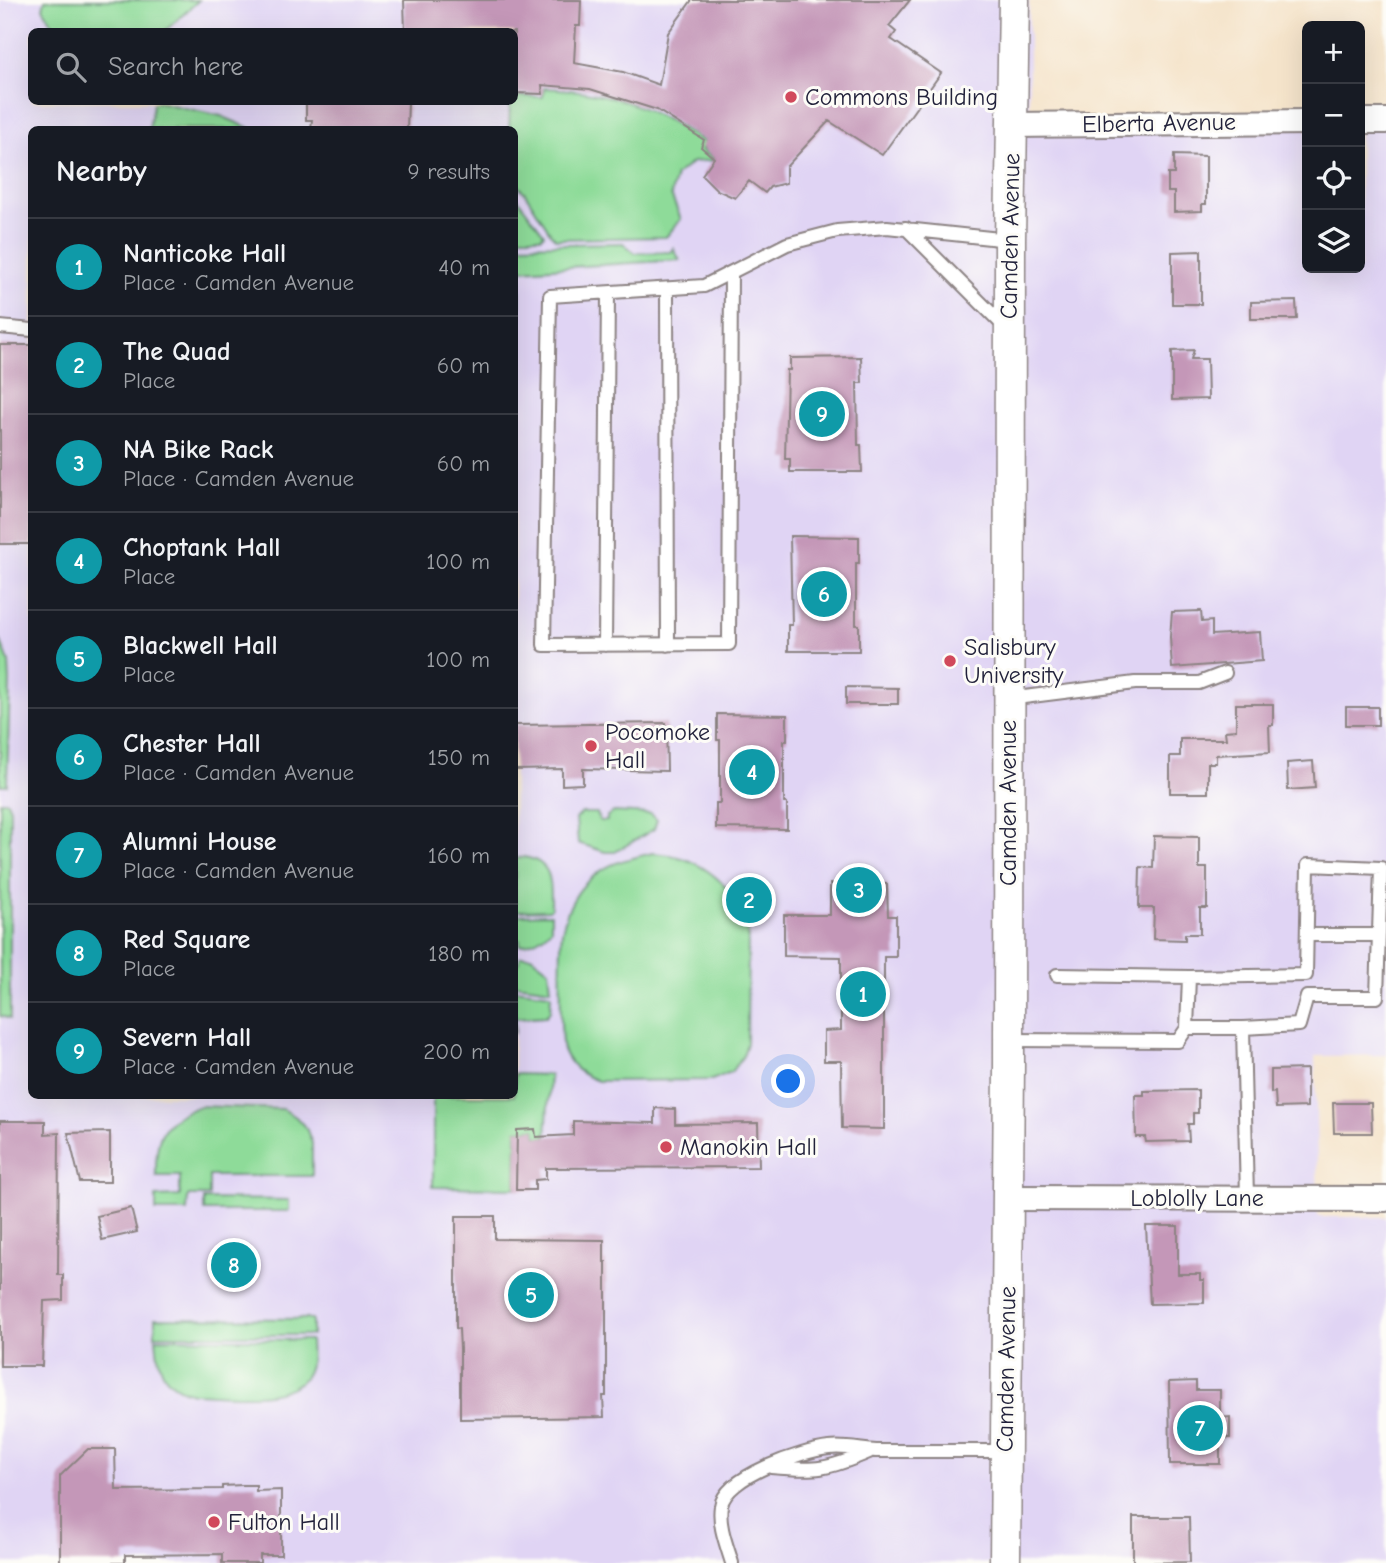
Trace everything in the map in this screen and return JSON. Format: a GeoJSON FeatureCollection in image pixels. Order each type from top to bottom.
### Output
{"type":"FeatureCollection","features":[{"type":"Feature","properties":{"kind":"street","name":"Camden Avenue"},"geometry":{"type":"LineString","coordinates":[[1004,1563],[1009,1040],[1009,332],[1014,0]]}},
{"type":"Feature","properties":{"kind":"street"},"geometry":{"type":"LineString","coordinates":[[1365,121],[1386,121]]}},
{"type":"Feature","properties":{"kind":"street","name":"Elberta Avenue"},"geometry":{"type":"LineString","coordinates":[[1012,125],[1302,122]]}},
{"type":"Feature","properties":{"kind":"street","name":"Loblolly Lane"},"geometry":{"type":"LineString","coordinates":[[1008,1198],[1386,1199]]}},
{"type":"Feature","properties":{"kind":"lane"},"geometry":{"type":"LineString","coordinates":[[731,273],[729,644],[544,645],[550,296],[704,286],[787,244],[837,231],[887,226],[1010,240]]}},
{"type":"Feature","properties":{"kind":"lane"},"geometry":{"type":"LineString","coordinates":[[906,229],[1009,332]]}},
{"type":"Feature","properties":{"kind":"lane"},"geometry":{"type":"LineString","coordinates":[[667,289],[668,645]]}},
{"type":"Feature","properties":{"kind":"lane"},"geometry":{"type":"LineString","coordinates":[[605,645],[608,293]]}},
{"type":"Feature","properties":{"kind":"lane"},"geometry":{"type":"LineString","coordinates":[[0,327],[28,330]]}},
{"type":"Feature","properties":{"kind":"lane"},"geometry":{"type":"LineString","coordinates":[[1008,699],[1135,683],[1199,683],[1225,673]]}},
{"type":"Feature","properties":{"kind":"lane"},"geometry":{"type":"LineString","coordinates":[[1187,1028],[1299,1024],[1307,997],[1308,865],[1381,868],[1377,997],[1307,997]]}},
{"type":"Feature","properties":{"kind":"lane"},"geometry":{"type":"LineString","coordinates":[[1307,935],[1379,935]]}},
{"type":"Feature","properties":{"kind":"lane"},"geometry":{"type":"LineString","coordinates":[[1057,975],[1306,975]]}},
{"type":"Feature","properties":{"kind":"lane"},"geometry":{"type":"LineString","coordinates":[[1009,1040],[1178,1041],[1187,1028],[1189,977]]}},
{"type":"Feature","properties":{"kind":"lane"},"geometry":{"type":"LineString","coordinates":[[1243,1028],[1247,1199]]}},
{"type":"Feature","properties":{"kind":"lane"},"geometry":{"type":"LineString","coordinates":[[732,1563],[724,1536],[721,1504],[732,1487],[750,1474],[806,1451],[832,1447],[872,1451],[1004,1451]]}},
{"type":"Feature","properties":{"kind":"lane"},"geometry":{"type":"LineString","coordinates":[[770,1467],[809,1470],[835,1467],[872,1451]]}},
{"type":"Feature","properties":{"kind":"shaded area","name":"Salisbury University"},"geometry":{"type":"Polygon","coordinates":[[[0,0],[1029,0],[1029,130],[1302,127],[1302,273],[1365,273],[1365,126],[1386,126],[1386,1055],[1315,1056],[1318,1217],[1386,1217],[1386,1563],[0,1563],[0,0]]]}},
{"type":"Feature","properties":{"kind":"green space"},"geometry":{"type":"Polygon","coordinates":[[[45,0],[199,0],[168,28],[56,28],[43,8],[45,0]]]}},
{"type":"Feature","properties":{"kind":"green space"},"geometry":{"type":"Polygon","coordinates":[[[544,88],[609,97],[647,110],[704,142],[702,150],[715,160],[693,162],[676,175],[671,195],[681,219],[666,237],[556,239],[551,234],[518,186],[518,126],[509,126],[510,105],[518,105],[518,96],[543,97],[544,88]]]}},
{"type":"Feature","properties":{"kind":"green space"},"geometry":{"type":"Polygon","coordinates":[[[153,105],[172,105],[221,116],[245,126],[149,126],[153,105]]]}},
{"type":"Feature","properties":{"kind":"green space"},"geometry":{"type":"Polygon","coordinates":[[[518,199],[544,234],[541,237],[518,237],[518,199]]]}},
{"type":"Feature","properties":{"kind":"green space"},"geometry":{"type":"Polygon","coordinates":[[[623,243],[635,253],[671,252],[673,248],[680,260],[520,270],[518,348],[518,245],[623,243]]]}},
{"type":"Feature","properties":{"kind":"green space"},"geometry":{"type":"Polygon","coordinates":[[[0,639],[9,662],[10,681],[7,785],[0,785],[0,639]]]}},
{"type":"Feature","properties":{"kind":"green space"},"geometry":{"type":"Polygon","coordinates":[[[0,801],[7,801],[10,808],[10,1019],[0,1016],[0,801]]]}},
{"type":"Feature","properties":{"kind":"green space"},"geometry":{"type":"Polygon","coordinates":[[[614,812],[651,814],[657,820],[654,829],[615,852],[605,852],[578,843],[576,819],[582,813],[597,813],[600,821],[607,821],[607,816],[614,812]]]}},
{"type":"Feature","properties":{"kind":"green space"},"geometry":{"type":"Polygon","coordinates":[[[652,853],[686,860],[711,873],[731,893],[745,916],[748,929],[747,1043],[743,1056],[731,1072],[712,1080],[598,1081],[577,1070],[563,1050],[561,940],[570,906],[581,889],[601,871],[616,863],[652,853]]]}},
{"type":"Feature","properties":{"kind":"green space"},"geometry":{"type":"Polygon","coordinates":[[[518,858],[534,860],[546,869],[550,883],[549,910],[518,911],[518,858]]]}},
{"type":"Feature","properties":{"kind":"green space"},"geometry":{"type":"Polygon","coordinates":[[[551,914],[551,928],[541,937],[520,945],[518,915],[551,914]]]}},
{"type":"Feature","properties":{"kind":"green space"},"geometry":{"type":"Polygon","coordinates":[[[520,956],[531,956],[549,970],[551,989],[518,984],[520,956]]]}},
{"type":"Feature","properties":{"kind":"green space"},"geometry":{"type":"Polygon","coordinates":[[[518,989],[551,994],[550,1011],[546,1016],[518,1018],[518,989]]]}},
{"type":"Feature","properties":{"kind":"green space"},"geometry":{"type":"Polygon","coordinates":[[[518,1074],[550,1075],[546,1137],[536,1137],[535,1129],[517,1130],[516,1188],[433,1187],[433,1099],[518,1099],[518,1074]]]}},
{"type":"Feature","properties":{"kind":"green space"},"geometry":{"type":"Polygon","coordinates":[[[200,1106],[283,1109],[296,1117],[306,1128],[312,1143],[312,1176],[209,1176],[209,1196],[188,1196],[187,1211],[156,1211],[156,1197],[180,1196],[180,1176],[156,1176],[159,1140],[163,1131],[177,1117],[200,1106]]]}},
{"type":"Feature","properties":{"kind":"green space"},"geometry":{"type":"Polygon","coordinates":[[[204,1199],[289,1200],[289,1211],[204,1211],[204,1199]]]}},
{"type":"Feature","properties":{"kind":"green space"},"geometry":{"type":"Polygon","coordinates":[[[155,1318],[312,1319],[312,1335],[155,1335],[155,1318]]]}},
{"type":"Feature","properties":{"kind":"green space"},"geometry":{"type":"Polygon","coordinates":[[[156,1338],[310,1340],[310,1365],[302,1380],[291,1388],[276,1393],[193,1393],[168,1380],[160,1366],[156,1338]]]}},
{"type":"Feature","properties":{"kind":"building","name":"Commons Building"},"geometry":{"type":"Polygon","coordinates":[[[404,0],[581,0],[574,63],[623,72],[659,85],[668,33],[692,0],[910,0],[889,26],[896,32],[891,39],[941,73],[882,155],[829,121],[786,167],[786,183],[770,187],[765,193],[749,181],[735,198],[717,190],[702,175],[714,158],[701,147],[704,140],[657,110],[590,89],[542,85],[543,94],[518,93],[518,28],[405,28],[404,0]]]}},
{"type":"Feature","properties":{"kind":"building"},"geometry":{"type":"Polygon","coordinates":[[[306,105],[408,105],[407,126],[311,126],[312,120],[306,120],[306,105]]]}},
{"type":"Feature","properties":{"kind":"building"},"geometry":{"type":"Polygon","coordinates":[[[1174,155],[1206,156],[1206,204],[1202,204],[1202,211],[1174,212],[1174,192],[1168,192],[1168,174],[1174,174],[1174,155]]]}},
{"type":"Feature","properties":{"kind":"building"},"geometry":{"type":"Polygon","coordinates":[[[1201,251],[1201,304],[1172,304],[1172,252],[1201,251]]]}},
{"type":"Feature","properties":{"kind":"building"},"geometry":{"type":"Polygon","coordinates":[[[1296,301],[1297,319],[1251,319],[1251,302],[1296,301]]]}},
{"type":"Feature","properties":{"kind":"building"},"geometry":{"type":"Polygon","coordinates":[[[0,345],[28,345],[28,544],[0,544],[0,345]]]}},
{"type":"Feature","properties":{"kind":"building"},"geometry":{"type":"Polygon","coordinates":[[[1194,350],[1191,359],[1207,359],[1208,399],[1172,400],[1172,351],[1194,350]]]}},
{"type":"Feature","properties":{"kind":"building"},"geometry":{"type":"Polygon","coordinates":[[[861,357],[862,383],[857,383],[858,445],[861,445],[862,472],[790,472],[790,459],[785,459],[787,370],[790,370],[790,358],[861,357]]]}},
{"type":"Feature","properties":{"kind":"building"},"geometry":{"type":"Polygon","coordinates":[[[790,536],[859,537],[859,563],[856,563],[856,625],[859,625],[859,651],[788,651],[788,625],[792,625],[790,536]]]}},
{"type":"Feature","properties":{"kind":"building"},"geometry":{"type":"Polygon","coordinates":[[[1201,611],[1202,622],[1212,621],[1212,635],[1260,632],[1262,661],[1172,668],[1172,612],[1201,611]]]}},
{"type":"Feature","properties":{"kind":"building"},"geometry":{"type":"Polygon","coordinates":[[[846,687],[898,688],[898,704],[846,704],[846,687]]]}},
{"type":"Feature","properties":{"kind":"building"},"geometry":{"type":"Polygon","coordinates":[[[1236,704],[1273,704],[1273,725],[1269,725],[1270,752],[1216,755],[1216,763],[1208,763],[1208,793],[1170,793],[1170,756],[1180,756],[1180,739],[1226,739],[1225,731],[1236,730],[1236,704]]]}},
{"type":"Feature","properties":{"kind":"building"},"geometry":{"type":"Polygon","coordinates":[[[1346,707],[1378,707],[1378,725],[1346,725],[1346,707]]]}},
{"type":"Feature","properties":{"kind":"building"},"geometry":{"type":"Polygon","coordinates":[[[717,714],[787,715],[787,741],[784,741],[784,803],[787,803],[787,829],[716,828],[716,803],[720,803],[720,740],[717,740],[717,714]]]}},
{"type":"Feature","properties":{"kind":"building","name":"Pocomoke Hall"},"geometry":{"type":"Polygon","coordinates":[[[666,723],[667,771],[583,769],[583,784],[562,785],[562,769],[518,770],[518,725],[666,723]]]}},
{"type":"Feature","properties":{"kind":"building"},"geometry":{"type":"Polygon","coordinates":[[[1313,761],[1315,788],[1288,790],[1287,763],[1313,761]]]}},
{"type":"Feature","properties":{"kind":"building"},"geometry":{"type":"Polygon","coordinates":[[[1154,836],[1199,837],[1199,868],[1207,868],[1207,908],[1200,908],[1200,934],[1185,934],[1185,940],[1153,939],[1154,908],[1139,908],[1140,867],[1153,868],[1154,836]]]}},
{"type":"Feature","properties":{"kind":"building"},"geometry":{"type":"Polygon","coordinates":[[[830,884],[887,884],[888,916],[896,916],[896,957],[884,957],[884,1129],[842,1128],[841,1061],[824,1061],[824,1031],[841,1030],[841,957],[784,956],[784,915],[830,915],[830,884]]]}},
{"type":"Feature","properties":{"kind":"building"},"geometry":{"type":"Polygon","coordinates":[[[1307,1069],[1307,1107],[1276,1108],[1275,1092],[1271,1093],[1271,1070],[1307,1069]]]}},
{"type":"Feature","properties":{"kind":"building"},"geometry":{"type":"Polygon","coordinates":[[[1198,1090],[1198,1113],[1193,1113],[1193,1124],[1188,1124],[1189,1141],[1146,1142],[1145,1137],[1136,1137],[1135,1095],[1144,1095],[1144,1091],[1198,1090]]]}},
{"type":"Feature","properties":{"kind":"building"},"geometry":{"type":"Polygon","coordinates":[[[1333,1103],[1371,1103],[1372,1133],[1334,1133],[1333,1103]]]}},
{"type":"Feature","properties":{"kind":"building","name":"Manokin Hall"},"geometry":{"type":"Polygon","coordinates":[[[655,1108],[675,1109],[675,1124],[758,1123],[759,1167],[546,1168],[546,1179],[535,1180],[535,1190],[516,1190],[517,1130],[535,1129],[536,1137],[573,1135],[573,1121],[655,1123],[655,1108]]]}},
{"type":"Feature","properties":{"kind":"building"},"geometry":{"type":"Polygon","coordinates":[[[0,1121],[45,1121],[45,1134],[59,1133],[58,1275],[63,1275],[63,1300],[44,1301],[42,1366],[0,1366],[0,1121]]]}},
{"type":"Feature","properties":{"kind":"building"},"geometry":{"type":"Polygon","coordinates":[[[110,1132],[110,1182],[80,1182],[68,1133],[110,1132]]]}},
{"type":"Feature","properties":{"kind":"building"},"geometry":{"type":"Polygon","coordinates":[[[131,1208],[137,1232],[102,1240],[97,1216],[131,1208]]]}},
{"type":"Feature","properties":{"kind":"building"},"geometry":{"type":"Polygon","coordinates":[[[456,1216],[495,1216],[495,1239],[604,1240],[604,1417],[460,1419],[460,1349],[459,1329],[456,1328],[456,1216]]]}},
{"type":"Feature","properties":{"kind":"building"},"geometry":{"type":"Polygon","coordinates":[[[1146,1226],[1178,1226],[1178,1274],[1200,1274],[1200,1280],[1204,1280],[1204,1303],[1150,1304],[1146,1226]]]}},
{"type":"Feature","properties":{"kind":"building"},"geometry":{"type":"Polygon","coordinates":[[[1196,1381],[1196,1390],[1220,1390],[1220,1418],[1230,1417],[1230,1438],[1220,1438],[1220,1464],[1170,1464],[1169,1382],[1196,1381]]]}},
{"type":"Feature","properties":{"kind":"building"},"geometry":{"type":"Polygon","coordinates":[[[88,1449],[115,1449],[116,1490],[222,1489],[222,1486],[256,1485],[256,1491],[281,1490],[281,1555],[260,1555],[260,1563],[222,1563],[222,1554],[125,1555],[125,1563],[60,1563],[60,1476],[88,1449]]]}},
{"type":"Feature","properties":{"kind":"building"},"geometry":{"type":"Polygon","coordinates":[[[1133,1517],[1189,1517],[1190,1562],[1133,1563],[1133,1517]]]}},
{"type":"Feature","properties":{"kind":"place","name":"Commons Building"},"geometry":{"type":"Point","coordinates":[791,97]}},
{"type":"Feature","properties":{"kind":"place","name":"Severn Hall"},"geometry":{"type":"Point","coordinates":[822,414]}},
{"type":"Feature","properties":{"kind":"place","name":"Chester Hall"},"geometry":{"type":"Point","coordinates":[824,594]}},
{"type":"Feature","properties":{"kind":"place","name":"Salisbury University"},"geometry":{"type":"Point","coordinates":[950,661]}},
{"type":"Feature","properties":{"kind":"place","name":"Pocomoke Hall"},"geometry":{"type":"Point","coordinates":[591,746]}},
{"type":"Feature","properties":{"kind":"place","name":"Choptank Hall"},"geometry":{"type":"Point","coordinates":[752,772]}},
{"type":"Feature","properties":{"kind":"place","name":"NA Bike Rack"},"geometry":{"type":"Point","coordinates":[859,890]}},
{"type":"Feature","properties":{"kind":"place","name":"The Quad"},"geometry":{"type":"Point","coordinates":[749,900]}},
{"type":"Feature","properties":{"kind":"place","name":"Nanticoke Hall"},"geometry":{"type":"Point","coordinates":[863,994]}},
{"type":"Feature","properties":{"kind":"place","name":"Manokin Hall"},"geometry":{"type":"Point","coordinates":[666,1147]}},
{"type":"Feature","properties":{"kind":"place","name":"Red Square"},"geometry":{"type":"Point","coordinates":[234,1265]}},
{"type":"Feature","properties":{"kind":"place","name":"Blackwell Hall"},"geometry":{"type":"Point","coordinates":[531,1295]}},
{"type":"Feature","properties":{"kind":"place","name":"Alumni House"},"geometry":{"type":"Point","coordinates":[1200,1428]}},
{"type":"Feature","properties":{"kind":"place","name":"Fulton Hall"},"geometry":{"type":"Point","coordinates":[214,1522]}}]}
